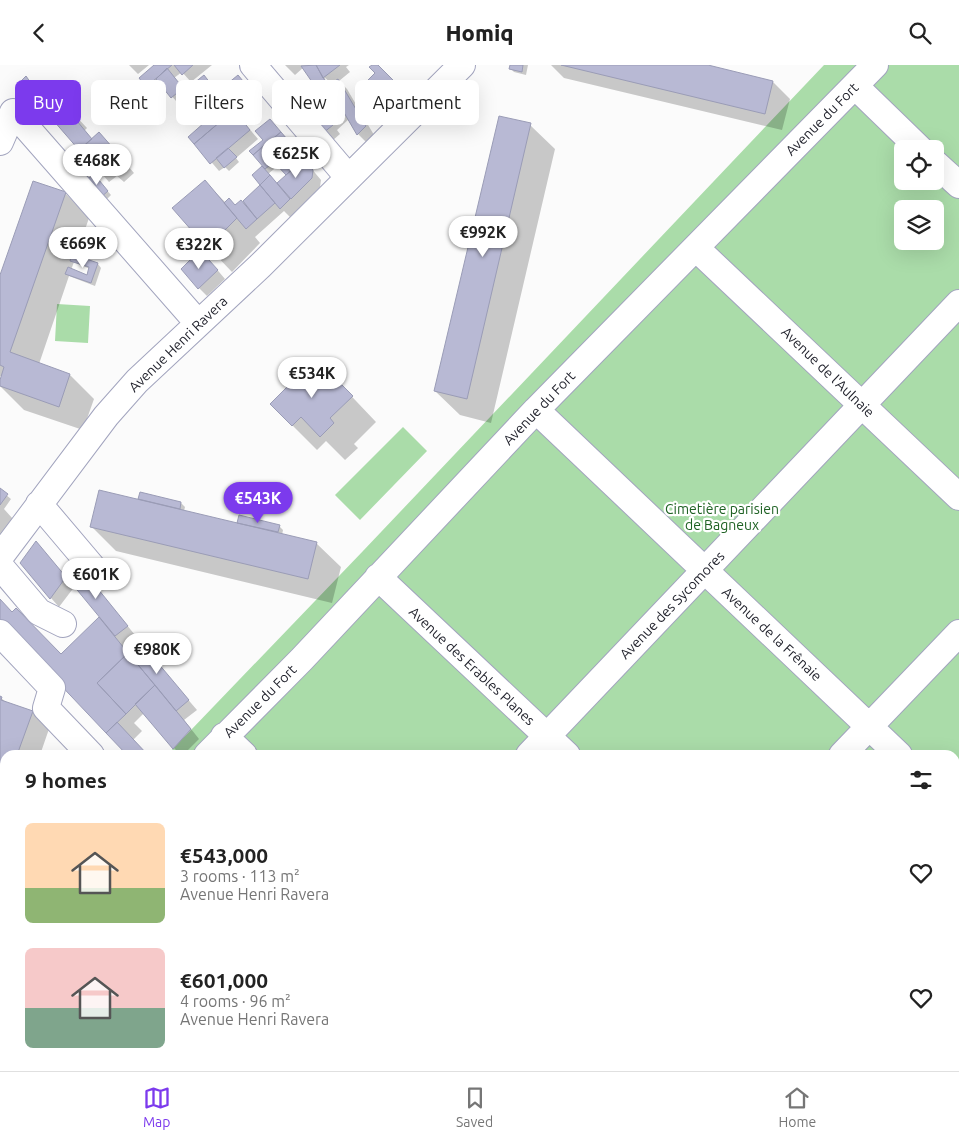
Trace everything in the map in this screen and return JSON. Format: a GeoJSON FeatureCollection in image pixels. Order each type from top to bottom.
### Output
{"type":"FeatureCollection","features":[{"type":"Feature","properties":{"kind":"street"},"geometry":{"type":"LineString","coordinates":[[253,65],[348,177]]}},
{"type":"Feature","properties":{"kind":"street","name":"Avenue Henri Ravera"},"geometry":{"type":"LineString","coordinates":[[0,557],[106,416],[137,381],[260,266],[462,65]]}},
{"type":"Feature","properties":{"kind":"street","name":"Avenue du Fort"},"geometry":{"type":"LineString","coordinates":[[216,746],[302,659],[536,410],[875,65]]}},
{"type":"Feature","properties":{"kind":"street"},"geometry":{"type":"LineString","coordinates":[[855,86],[911,140]]}},
{"type":"Feature","properties":{"kind":"street"},"geometry":{"type":"LineString","coordinates":[[0,142],[13,112],[198,323]]}},
{"type":"Feature","properties":{"kind":"street"},"geometry":{"type":"LineString","coordinates":[[944,171],[959,185]]}},
{"type":"Feature","properties":{"kind":"street","name":"Avenue de l'Aulnaie"},"geometry":{"type":"LineString","coordinates":[[696,247],[959,497]]}},
{"type":"Feature","properties":{"kind":"street","name":"Avenue des Sycomores"},"geometry":{"type":"LineString","coordinates":[[534,750],[959,303]]}},
{"type":"Feature","properties":{"kind":"street","name":"Avenue de la Frênaie"},"geometry":{"type":"LineString","coordinates":[[536,410],[894,750]]}},
{"type":"Feature","properties":{"kind":"street"},"geometry":{"type":"LineString","coordinates":[[39,504],[94,569]]}},
{"type":"Feature","properties":{"kind":"street"},"geometry":{"type":"LineString","coordinates":[[0,566],[40,612],[63,624]]}},
{"type":"Feature","properties":{"kind":"street","name":"Avenue des Erables Planes"},"geometry":{"type":"LineString","coordinates":[[378,577],[561,750]]}},
{"type":"Feature","properties":{"kind":"street"},"geometry":{"type":"LineString","coordinates":[[0,633],[52,688],[46,708],[86,750]]}},
{"type":"Feature","properties":{"kind":"street"},"geometry":{"type":"LineString","coordinates":[[847,750],[959,633]]}},
{"type":"Feature","properties":{"kind":"street"},"geometry":{"type":"LineString","coordinates":[[216,746],[228,750]]}},
{"type":"Feature","properties":{"kind":"green space","name":"Cimetière parisien de Bagneux"},"geometry":{"type":"Polygon","coordinates":[[[824,65],[959,65],[959,750],[172,750],[824,65]]]}},
{"type":"Feature","properties":{"kind":"green space"},"geometry":{"type":"Polygon","coordinates":[[[57,304],[90,306],[88,343],[55,341],[57,304]]]}},
{"type":"Feature","properties":{"kind":"green space"},"geometry":{"type":"Polygon","coordinates":[[[403,427],[427,451],[360,520],[335,495],[403,427]]]}},
{"type":"Feature","properties":{"kind":"building"},"geometry":{"type":"Polygon","coordinates":[[[154,65],[172,65],[154,80],[141,80],[139,78],[154,65]]]}},
{"type":"Feature","properties":{"kind":"building"},"geometry":{"type":"Polygon","coordinates":[[[174,65],[193,65],[182,75],[174,65]]]}},
{"type":"Feature","properties":{"kind":"building"},"geometry":{"type":"Polygon","coordinates":[[[316,65],[340,65],[323,78],[316,65]]]}},
{"type":"Feature","properties":{"kind":"building"},"geometry":{"type":"Polygon","coordinates":[[[316,65],[325,80],[311,80],[301,66],[316,65]]]}},
{"type":"Feature","properties":{"kind":"building"},"geometry":{"type":"Polygon","coordinates":[[[378,65],[393,80],[368,80],[375,73],[369,67],[378,65]]]}},
{"type":"Feature","properties":{"kind":"building"},"geometry":{"type":"Polygon","coordinates":[[[510,65],[523,65],[522,72],[509,69],[510,65]]]}},
{"type":"Feature","properties":{"kind":"building"},"geometry":{"type":"Polygon","coordinates":[[[561,65],[708,65],[773,81],[765,114],[561,65]]]}},
{"type":"Feature","properties":{"kind":"building"},"geometry":{"type":"Polygon","coordinates":[[[167,68],[177,80],[176,94],[171,98],[166,92],[166,80],[156,79],[167,68]]]}},
{"type":"Feature","properties":{"kind":"building"},"geometry":{"type":"Polygon","coordinates":[[[204,75],[208,80],[198,80],[204,75]]]}},
{"type":"Feature","properties":{"kind":"building"},"geometry":{"type":"Polygon","coordinates":[[[238,75],[242,80],[232,80],[238,75]]]}},
{"type":"Feature","properties":{"kind":"building"},"geometry":{"type":"Polygon","coordinates":[[[345,91],[355,108],[355,125],[366,126],[357,135],[345,114],[345,91]]]}},
{"type":"Feature","properties":{"kind":"building"},"geometry":{"type":"Polygon","coordinates":[[[499,116],[531,123],[467,399],[434,391],[499,116]]]}},
{"type":"Feature","properties":{"kind":"building"},"geometry":{"type":"Polygon","coordinates":[[[270,119],[272,125],[275,125],[281,132],[253,155],[249,151],[263,140],[255,131],[270,119]]]}},
{"type":"Feature","properties":{"kind":"building"},"geometry":{"type":"Polygon","coordinates":[[[57,125],[80,125],[92,139],[79,150],[57,125]]]}},
{"type":"Feature","properties":{"kind":"building"},"geometry":{"type":"Polygon","coordinates":[[[202,125],[216,125],[194,144],[188,137],[202,125]]]}},
{"type":"Feature","properties":{"kind":"building"},"geometry":{"type":"Polygon","coordinates":[[[216,125],[246,125],[250,130],[210,164],[194,144],[216,125]]]}},
{"type":"Feature","properties":{"kind":"building"},"geometry":{"type":"Polygon","coordinates":[[[316,125],[333,125],[323,133],[316,125]]]}},
{"type":"Feature","properties":{"kind":"building"},"geometry":{"type":"Polygon","coordinates":[[[99,132],[127,164],[114,175],[108,167],[100,174],[79,150],[99,132]]]}},
{"type":"Feature","properties":{"kind":"building"},"geometry":{"type":"Polygon","coordinates":[[[281,132],[293,146],[274,162],[262,147],[281,132]]]}},
{"type":"Feature","properties":{"kind":"building"},"geometry":{"type":"Polygon","coordinates":[[[293,146],[304,159],[286,175],[274,162],[293,146]]]}},
{"type":"Feature","properties":{"kind":"building"},"geometry":{"type":"Polygon","coordinates":[[[262,147],[274,162],[265,169],[253,155],[262,147]]]}},
{"type":"Feature","properties":{"kind":"building"},"geometry":{"type":"Polygon","coordinates":[[[228,148],[237,157],[224,168],[216,158],[228,148]]]}},
{"type":"Feature","properties":{"kind":"building"},"geometry":{"type":"Polygon","coordinates":[[[304,159],[313,170],[312,178],[291,199],[277,183],[304,159]]]}},
{"type":"Feature","properties":{"kind":"building"},"geometry":{"type":"Polygon","coordinates":[[[262,166],[270,175],[260,185],[252,175],[262,166]]]}},
{"type":"Feature","properties":{"kind":"building"},"geometry":{"type":"Polygon","coordinates":[[[94,174],[108,191],[100,198],[85,181],[94,174]]]}},
{"type":"Feature","properties":{"kind":"building"},"geometry":{"type":"Polygon","coordinates":[[[270,175],[290,199],[280,209],[260,185],[270,175]]]}},
{"type":"Feature","properties":{"kind":"building"},"geometry":{"type":"Polygon","coordinates":[[[205,180],[237,218],[207,248],[172,208],[205,180]]]}},
{"type":"Feature","properties":{"kind":"building"},"geometry":{"type":"Polygon","coordinates":[[[33,181],[66,192],[10,352],[70,374],[59,407],[0,386],[4,367],[0,365],[0,275],[33,181]]]}},
{"type":"Feature","properties":{"kind":"building"},"geometry":{"type":"Polygon","coordinates":[[[260,185],[275,203],[257,219],[243,201],[260,185]]]}},
{"type":"Feature","properties":{"kind":"building"},"geometry":{"type":"Polygon","coordinates":[[[229,198],[235,205],[241,200],[257,219],[246,229],[224,203],[229,198]]]}},
{"type":"Feature","properties":{"kind":"building"},"geometry":{"type":"Polygon","coordinates":[[[200,250],[218,270],[198,289],[181,269],[200,250]]]}},
{"type":"Feature","properties":{"kind":"building"},"geometry":{"type":"Polygon","coordinates":[[[72,254],[98,263],[91,283],[65,274],[68,267],[87,275],[89,267],[70,261],[72,254]]]}},
{"type":"Feature","properties":{"kind":"building"},"geometry":{"type":"Polygon","coordinates":[[[309,359],[334,384],[338,381],[353,396],[330,418],[334,423],[320,437],[301,417],[292,426],[270,404],[296,378],[293,375],[309,359]]]}},
{"type":"Feature","properties":{"kind":"building"},"geometry":{"type":"Polygon","coordinates":[[[0,488],[8,494],[0,505],[0,488]]]}},
{"type":"Feature","properties":{"kind":"building"},"geometry":{"type":"Polygon","coordinates":[[[99,490],[317,542],[308,579],[90,527],[99,490]]]}},
{"type":"Feature","properties":{"kind":"building"},"geometry":{"type":"Polygon","coordinates":[[[140,492],[181,502],[180,509],[138,499],[140,492]]]}},
{"type":"Feature","properties":{"kind":"building"},"geometry":{"type":"Polygon","coordinates":[[[239,515],[280,525],[278,532],[237,523],[239,515]]]}},
{"type":"Feature","properties":{"kind":"building"},"geometry":{"type":"Polygon","coordinates":[[[36,541],[66,577],[50,599],[20,563],[36,541]]]}},
{"type":"Feature","properties":{"kind":"building"},"geometry":{"type":"Polygon","coordinates":[[[77,563],[128,626],[115,636],[64,574],[77,563]]]}},
{"type":"Feature","properties":{"kind":"building"},"geometry":{"type":"Polygon","coordinates":[[[0,599],[12,612],[16,608],[61,654],[99,617],[128,653],[97,683],[126,714],[106,733],[0,621],[0,599]]]}},
{"type":"Feature","properties":{"kind":"building"},"geometry":{"type":"Polygon","coordinates":[[[137,638],[189,700],[176,711],[125,649],[137,638]]]}},
{"type":"Feature","properties":{"kind":"building"},"geometry":{"type":"Polygon","coordinates":[[[128,653],[155,685],[126,714],[97,683],[128,653]]]}},
{"type":"Feature","properties":{"kind":"building"},"geometry":{"type":"Polygon","coordinates":[[[155,685],[191,729],[173,749],[135,704],[155,685]]]}},
{"type":"Feature","properties":{"kind":"building"},"geometry":{"type":"Polygon","coordinates":[[[0,696],[2,697],[1,700],[33,711],[19,750],[0,750],[0,696]]]}},
{"type":"Feature","properties":{"kind":"building"},"geometry":{"type":"Polygon","coordinates":[[[117,722],[143,750],[122,750],[106,733],[117,722]]]}}]}
